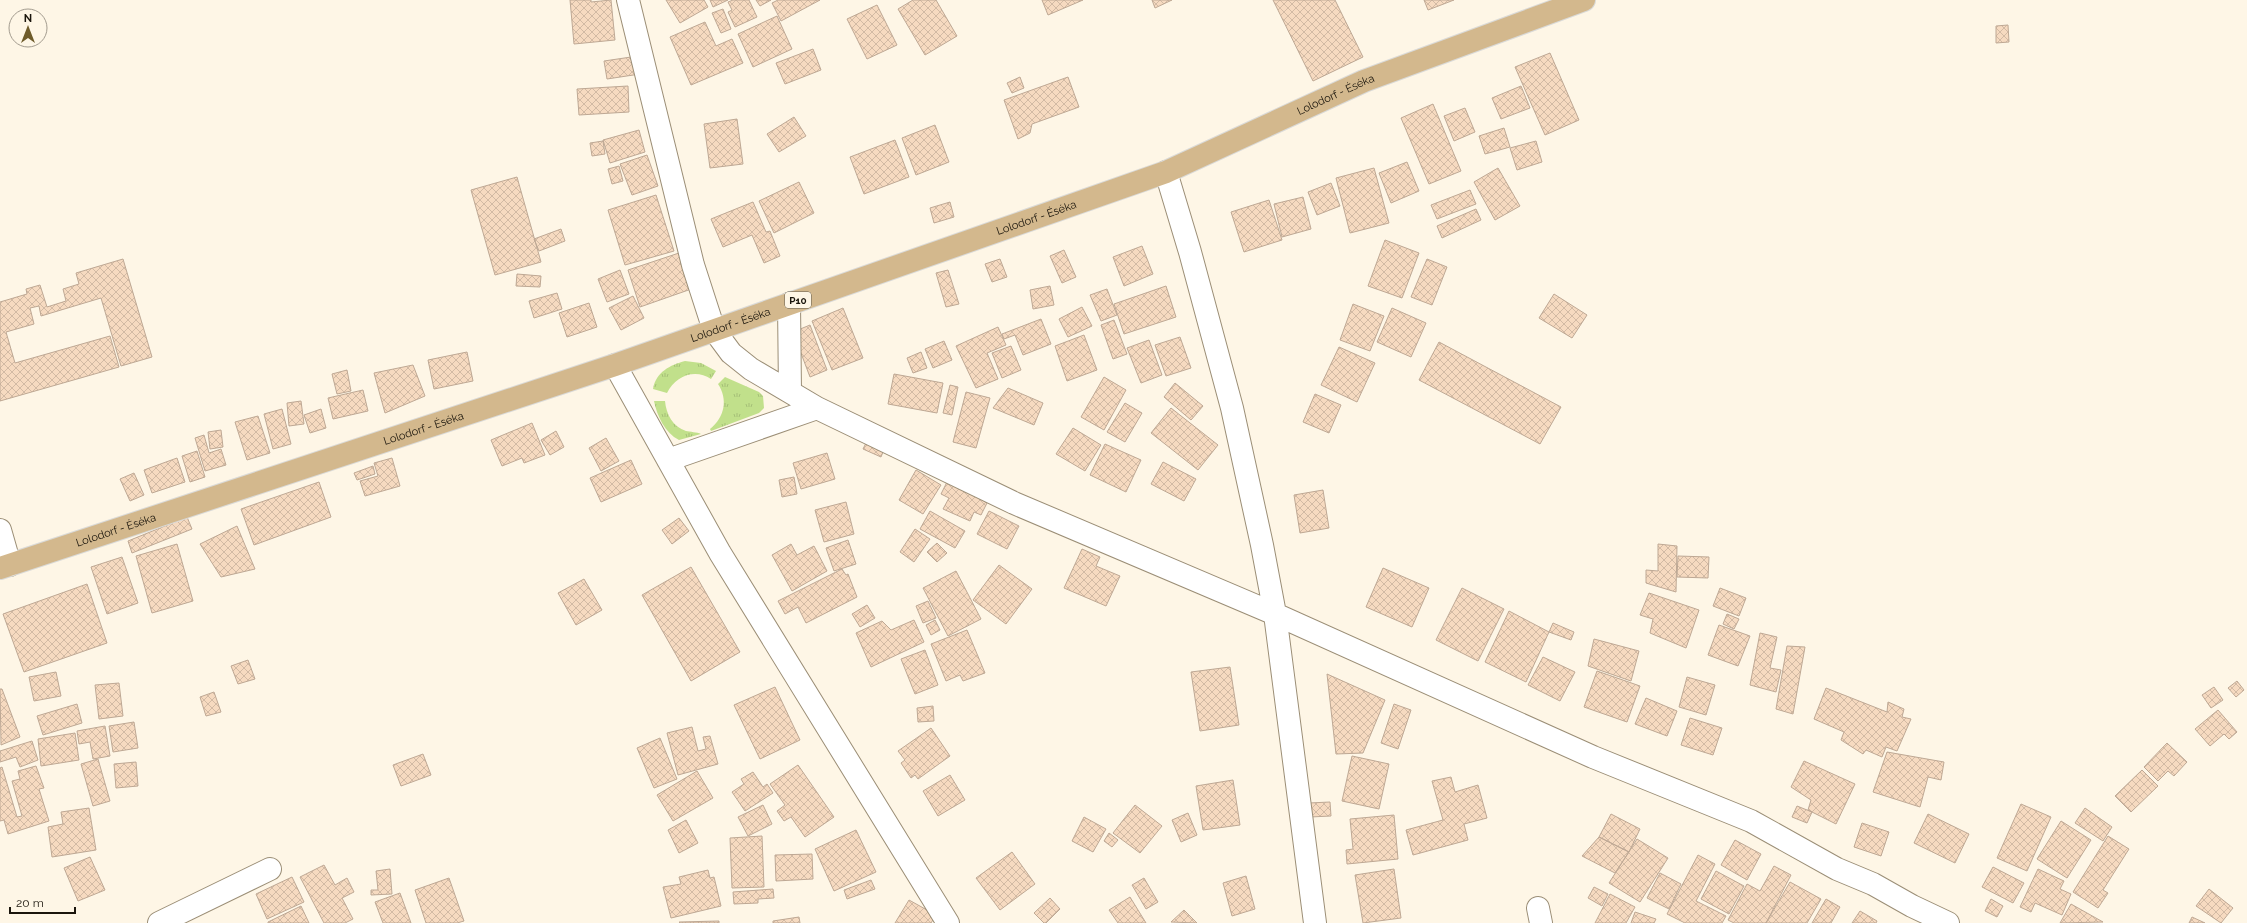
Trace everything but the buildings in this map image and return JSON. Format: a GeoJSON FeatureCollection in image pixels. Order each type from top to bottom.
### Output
{"type":"FeatureCollection","features":[{"type":"Feature","properties":{"kind":"main road","name":"Lolodorf - Éséka"},"geometry":{"type":"LineString","coordinates":[[5,567],[615,365],[1166,172],[1364,81],[1584,0]]}},
{"type":"Feature","properties":{"kind":"street"},"geometry":{"type":"LineString","coordinates":[[628,0],[693,265],[714,330],[731,353],[750,369],[816,408],[1014,503],[1275,614],[1593,757],[1751,821],[1837,869],[1873,884],[1912,906],[1948,923]]}},
{"type":"Feature","properties":{"kind":"street"},"geometry":{"type":"LineString","coordinates":[[1166,172],[1190,252],[1232,408],[1275,614],[1315,923]]}},
{"type":"Feature","properties":{"kind":"street"},"geometry":{"type":"LineString","coordinates":[[789,304],[790,392]]}},
{"type":"Feature","properties":{"kind":"street"},"geometry":{"type":"LineString","coordinates":[[615,365],[720,553],[948,923]]}},
{"type":"Feature","properties":{"kind":"street"},"geometry":{"type":"LineString","coordinates":[[668,460],[816,408]]}},
{"type":"Feature","properties":{"kind":"street"},"geometry":{"type":"LineString","coordinates":[[0,530],[5,567]]}},
{"type":"Feature","properties":{"kind":"street"},"geometry":{"type":"LineString","coordinates":[[159,923],[270,869]]}},
{"type":"Feature","properties":{"kind":"green space"},"geometry":{"type":"Polygon","coordinates":[[[685,361],[701,363],[716,371],[711,379],[698,374],[692,374],[680,378],[667,393],[653,389],[657,378],[664,370],[685,361]]]}},
{"type":"Feature","properties":{"kind":"green space"},"geometry":{"type":"Polygon","coordinates":[[[725,377],[759,392],[763,396],[764,408],[759,413],[711,431],[710,429],[722,413],[724,402],[718,384],[725,377]]]}},
{"type":"Feature","properties":{"kind":"green space"},"geometry":{"type":"Polygon","coordinates":[[[654,401],[665,401],[667,411],[671,419],[681,429],[701,434],[679,440],[674,437],[662,424],[654,401]]]}}]}
